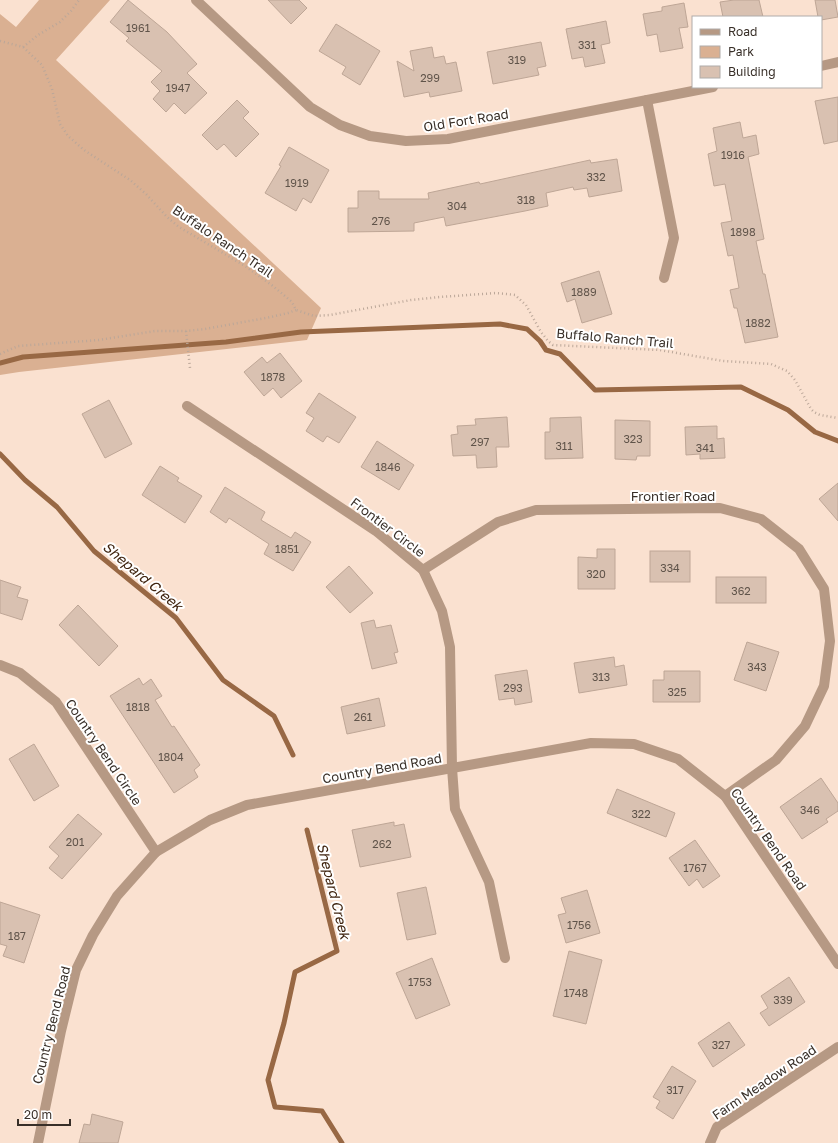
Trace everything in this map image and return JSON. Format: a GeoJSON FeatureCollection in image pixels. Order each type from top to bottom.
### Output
{"type":"FeatureCollection","features":[{"type":"Feature","properties":{"kind":"street","name":"Old Fort Road"},"geometry":{"type":"LineString","coordinates":[[196,0],[310,107],[340,125],[370,136],[406,141],[448,139],[708,88]]}},
{"type":"Feature","properties":{"kind":"street"},"geometry":{"type":"LineString","coordinates":[[822,66],[838,62]]}},
{"type":"Feature","properties":{"kind":"street"},"geometry":{"type":"LineString","coordinates":[[647,100],[674,238],[664,278]]}},
{"type":"Feature","properties":{"kind":"street","name":"Frontier Circle"},"geometry":{"type":"LineString","coordinates":[[187,406],[376,531],[423,570],[442,611],[450,647],[452,768],[455,809],[489,882],[505,958]]}},
{"type":"Feature","properties":{"kind":"street","name":"Frontier Road"},"geometry":{"type":"LineString","coordinates":[[423,570],[498,522],[536,510],[720,508],[761,519],[799,549],[824,588],[830,641],[829,649],[824,686],[805,726],[776,760],[726,796]]}},
{"type":"Feature","properties":{"kind":"street","name":"Country Bend Circle"},"geometry":{"type":"LineString","coordinates":[[0,665],[20,673],[56,702],[156,852]]}},
{"type":"Feature","properties":{"kind":"street","name":"Country Bend Road"},"geometry":{"type":"LineString","coordinates":[[38,1143],[61,1031],[76,970],[93,935],[117,896],[156,852],[210,820],[247,805],[591,743],[634,744],[678,759],[726,796],[838,964]]}},
{"type":"Feature","properties":{"kind":"street","name":"Farm Meadow Road"},"geometry":{"type":"LineString","coordinates":[[710,1143],[717,1127],[838,1047]]}},
{"type":"Feature","properties":{"kind":"path"},"geometry":{"type":"LineString","coordinates":[[23,47],[38,35],[60,22],[79,0]]}},
{"type":"Feature","properties":{"kind":"path","name":"Buffalo Ranch Trail"},"geometry":{"type":"LineString","coordinates":[[0,41],[23,47],[42,65],[52,89],[60,124],[68,136],[84,150],[130,180],[179,227],[245,266],[292,302],[296,310],[314,316],[330,315],[411,300],[496,292],[515,295],[526,305],[541,332],[553,345],[660,350],[723,361],[770,364],[787,371],[795,380],[814,412],[838,418]]}},
{"type":"Feature","properties":{"kind":"path"},"geometry":{"type":"LineString","coordinates":[[0,354],[18,346],[99,340],[155,331],[186,331],[205,329],[271,317],[296,310]]}},
{"type":"Feature","properties":{"kind":"path"},"geometry":{"type":"LineString","coordinates":[[186,331],[190,368]]}},
{"type":"Feature","properties":{"kind":"green space"},"geometry":{"type":"Polygon","coordinates":[[[39,0],[110,0],[56,60],[321,308],[307,340],[0,375],[0,14],[16,27],[39,0]]]}},
{"type":"Feature","properties":{"kind":"building"},"geometry":{"type":"Polygon","coordinates":[[[128,0],[167,32],[197,64],[187,73],[207,93],[185,114],[174,103],[166,112],[153,99],[160,91],[151,82],[162,71],[126,41],[129,38],[110,22],[128,0]]]}},
{"type":"Feature","properties":{"kind":"building"},"geometry":{"type":"Polygon","coordinates":[[[268,0],[299,0],[307,8],[291,24],[268,0]]]}},
{"type":"Feature","properties":{"kind":"building"},"geometry":{"type":"Polygon","coordinates":[[[734,0],[759,0],[763,16],[723,16],[720,2],[734,0]]]}},
{"type":"Feature","properties":{"kind":"building"},"geometry":{"type":"Polygon","coordinates":[[[815,0],[835,0],[838,17],[822,20],[822,16],[818,16],[815,0]]]}},
{"type":"Feature","properties":{"kind":"building"},"geometry":{"type":"Polygon","coordinates":[[[684,3],[688,27],[679,28],[683,48],[660,52],[657,34],[647,36],[643,14],[662,11],[662,7],[684,3]]]}},
{"type":"Feature","properties":{"kind":"building"},"geometry":{"type":"Polygon","coordinates":[[[606,21],[610,43],[601,45],[605,63],[585,67],[583,57],[572,59],[566,29],[606,21]]]}},
{"type":"Feature","properties":{"kind":"building"},"geometry":{"type":"Polygon","coordinates":[[[336,24],[380,51],[360,85],[342,74],[346,67],[319,51],[336,24]]]}},
{"type":"Feature","properties":{"kind":"building"},"geometry":{"type":"Polygon","coordinates":[[[541,42],[546,66],[537,68],[539,75],[493,84],[487,52],[541,42]]]}},
{"type":"Feature","properties":{"kind":"building"},"geometry":{"type":"Polygon","coordinates":[[[432,47],[434,58],[444,56],[446,64],[456,62],[462,91],[430,97],[429,92],[404,97],[397,61],[414,71],[410,51],[432,47]]]}},
{"type":"Feature","properties":{"kind":"building"},"geometry":{"type":"Polygon","coordinates":[[[838,97],[838,141],[824,144],[815,101],[838,97]]]}},
{"type":"Feature","properties":{"kind":"building"},"geometry":{"type":"Polygon","coordinates":[[[237,100],[249,112],[243,118],[259,134],[236,157],[224,144],[217,150],[202,135],[237,100]]]}},
{"type":"Feature","properties":{"kind":"building"},"geometry":{"type":"Polygon","coordinates":[[[740,122],[743,138],[756,135],[759,154],[748,157],[764,239],[756,241],[763,274],[765,274],[778,337],[745,343],[737,308],[734,308],[730,290],[739,288],[733,255],[728,256],[721,223],[732,221],[725,184],[714,186],[708,154],[717,151],[713,128],[740,122]]]}},
{"type":"Feature","properties":{"kind":"building"},"geometry":{"type":"Polygon","coordinates":[[[289,147],[329,170],[311,203],[303,198],[296,211],[265,193],[281,166],[279,165],[289,147]]]}},
{"type":"Feature","properties":{"kind":"building"},"geometry":{"type":"Polygon","coordinates":[[[617,159],[622,191],[589,197],[587,188],[574,190],[573,187],[546,193],[548,206],[525,211],[446,226],[444,217],[414,223],[414,231],[348,232],[348,208],[358,208],[358,191],[379,191],[379,199],[429,199],[428,193],[479,182],[480,184],[590,160],[591,163],[617,159]]]}},
{"type":"Feature","properties":{"kind":"building"},"geometry":{"type":"Polygon","coordinates":[[[599,271],[612,314],[582,323],[575,299],[567,302],[561,283],[599,271]]]}},
{"type":"Feature","properties":{"kind":"building"},"geometry":{"type":"Polygon","coordinates":[[[280,353],[302,381],[281,398],[273,388],[264,396],[244,372],[262,357],[267,363],[280,353]]]}},
{"type":"Feature","properties":{"kind":"building"},"geometry":{"type":"Polygon","coordinates":[[[319,393],[356,417],[339,443],[327,436],[323,442],[306,431],[314,418],[306,413],[319,393]]]}},
{"type":"Feature","properties":{"kind":"building"},"geometry":{"type":"Polygon","coordinates":[[[109,400],[132,444],[105,458],[82,414],[109,400]]]}},
{"type":"Feature","properties":{"kind":"building"},"geometry":{"type":"Polygon","coordinates":[[[507,417],[509,447],[496,447],[497,467],[477,468],[476,455],[453,456],[451,435],[458,434],[457,426],[476,425],[475,419],[507,417]]]}},
{"type":"Feature","properties":{"kind":"building"},"geometry":{"type":"Polygon","coordinates":[[[581,417],[583,458],[545,459],[545,432],[550,432],[550,418],[581,417]]]}},
{"type":"Feature","properties":{"kind":"building"},"geometry":{"type":"Polygon","coordinates":[[[615,420],[650,421],[650,456],[637,456],[636,460],[615,459],[615,420]]]}},
{"type":"Feature","properties":{"kind":"building"},"geometry":{"type":"Polygon","coordinates":[[[717,426],[717,439],[724,438],[725,458],[700,459],[700,454],[686,455],[685,427],[717,426]]]}},
{"type":"Feature","properties":{"kind":"building"},"geometry":{"type":"Polygon","coordinates":[[[377,441],[414,465],[399,490],[361,467],[377,441]]]}},
{"type":"Feature","properties":{"kind":"building"},"geometry":{"type":"Polygon","coordinates":[[[160,466],[179,478],[177,481],[202,496],[185,523],[142,495],[160,466]]]}},
{"type":"Feature","properties":{"kind":"building"},"geometry":{"type":"Polygon","coordinates":[[[838,483],[838,521],[819,499],[838,483]]]}},
{"type":"Feature","properties":{"kind":"building"},"geometry":{"type":"Polygon","coordinates":[[[225,487],[265,512],[261,520],[291,538],[295,532],[311,542],[293,571],[264,554],[269,544],[229,518],[226,523],[210,512],[225,487]]]}},
{"type":"Feature","properties":{"kind":"building"},"geometry":{"type":"Polygon","coordinates":[[[597,549],[615,549],[615,589],[578,589],[578,557],[597,558],[597,549]]]}},
{"type":"Feature","properties":{"kind":"building"},"geometry":{"type":"Polygon","coordinates":[[[650,551],[690,551],[690,582],[650,582],[650,551]]]}},
{"type":"Feature","properties":{"kind":"building"},"geometry":{"type":"Polygon","coordinates":[[[349,566],[373,593],[350,613],[326,587],[349,566]]]}},
{"type":"Feature","properties":{"kind":"building"},"geometry":{"type":"Polygon","coordinates":[[[716,577],[766,577],[766,603],[716,603],[716,577]]]}},
{"type":"Feature","properties":{"kind":"building"},"geometry":{"type":"Polygon","coordinates":[[[0,580],[21,587],[17,597],[28,600],[22,620],[0,613],[0,580]]]}},
{"type":"Feature","properties":{"kind":"building"},"geometry":{"type":"Polygon","coordinates":[[[78,605],[118,646],[99,666],[59,625],[78,605]]]}},
{"type":"Feature","properties":{"kind":"building"},"geometry":{"type":"Polygon","coordinates":[[[374,620],[376,628],[391,625],[398,652],[394,653],[397,663],[372,669],[361,623],[374,620]]]}},
{"type":"Feature","properties":{"kind":"building"},"geometry":{"type":"Polygon","coordinates":[[[747,642],[779,652],[766,691],[734,680],[747,642]]]}},
{"type":"Feature","properties":{"kind":"building"},"geometry":{"type":"Polygon","coordinates":[[[614,657],[615,667],[624,665],[627,685],[579,693],[574,663],[614,657]]]}},
{"type":"Feature","properties":{"kind":"building"},"geometry":{"type":"Polygon","coordinates":[[[527,670],[532,702],[515,705],[514,698],[499,700],[495,675],[527,670]]]}},
{"type":"Feature","properties":{"kind":"building"},"geometry":{"type":"Polygon","coordinates":[[[664,671],[700,671],[700,702],[653,702],[653,680],[664,680],[664,671]]]}},
{"type":"Feature","properties":{"kind":"building"},"geometry":{"type":"Polygon","coordinates":[[[139,678],[143,685],[151,679],[162,696],[155,700],[172,727],[174,726],[200,765],[194,770],[198,777],[174,793],[110,696],[139,678]]]}},
{"type":"Feature","properties":{"kind":"building"},"geometry":{"type":"Polygon","coordinates":[[[379,698],[385,726],[347,734],[341,707],[379,698]]]}},
{"type":"Feature","properties":{"kind":"building"},"geometry":{"type":"Polygon","coordinates":[[[34,744],[59,786],[34,801],[9,759],[34,744]]]}},
{"type":"Feature","properties":{"kind":"building"},"geometry":{"type":"Polygon","coordinates":[[[821,778],[838,803],[838,811],[826,819],[828,822],[802,839],[780,807],[821,778]]]}},
{"type":"Feature","properties":{"kind":"building"},"geometry":{"type":"Polygon","coordinates":[[[617,789],[675,813],[666,837],[607,813],[617,789]]]}},
{"type":"Feature","properties":{"kind":"building"},"geometry":{"type":"Polygon","coordinates":[[[78,814],[102,834],[62,879],[49,868],[59,856],[49,847],[78,814]]]}},
{"type":"Feature","properties":{"kind":"building"},"geometry":{"type":"Polygon","coordinates":[[[394,822],[394,826],[404,824],[411,857],[360,867],[352,830],[394,822]]]}},
{"type":"Feature","properties":{"kind":"building"},"geometry":{"type":"Polygon","coordinates":[[[695,840],[720,876],[703,888],[697,879],[689,886],[669,858],[695,840]]]}},
{"type":"Feature","properties":{"kind":"building"},"geometry":{"type":"Polygon","coordinates":[[[426,887],[436,934],[407,940],[397,893],[426,887]]]}},
{"type":"Feature","properties":{"kind":"building"},"geometry":{"type":"Polygon","coordinates":[[[587,890],[600,933],[566,943],[558,915],[566,913],[561,898],[587,890]]]}},
{"type":"Feature","properties":{"kind":"building"},"geometry":{"type":"Polygon","coordinates":[[[0,902],[40,915],[24,963],[3,956],[7,946],[0,944],[0,902]]]}},
{"type":"Feature","properties":{"kind":"building"},"geometry":{"type":"Polygon","coordinates":[[[569,951],[602,960],[586,1024],[553,1016],[569,951]]]}},
{"type":"Feature","properties":{"kind":"building"},"geometry":{"type":"Polygon","coordinates":[[[432,958],[450,1005],[416,1019],[396,973],[432,958]]]}},
{"type":"Feature","properties":{"kind":"building"},"geometry":{"type":"Polygon","coordinates":[[[789,977],[805,1002],[769,1026],[760,1013],[768,1008],[761,996],[789,977]]]}},
{"type":"Feature","properties":{"kind":"building"},"geometry":{"type":"Polygon","coordinates":[[[729,1022],[745,1045],[713,1067],[698,1043],[729,1022]]]}},
{"type":"Feature","properties":{"kind":"building"},"geometry":{"type":"Polygon","coordinates":[[[672,1066],[696,1081],[673,1119],[656,1108],[660,1101],[653,1097],[672,1066]]]}},
{"type":"Feature","properties":{"kind":"building"},"geometry":{"type":"Polygon","coordinates":[[[92,1114],[123,1122],[118,1143],[79,1143],[84,1124],[90,1125],[92,1114]]]}},
{"type":"Feature","properties":{"kind":"waterway"},"geometry":{"type":"LineString","coordinates":[[0,363],[23,357],[226,342],[301,332],[500,324],[527,329],[540,341],[546,350],[560,354],[595,390],[741,387],[788,410],[815,432],[838,441]]}},
{"type":"Feature","properties":{"kind":"waterway","name":"Shepard Creek"},"geometry":{"type":"LineString","coordinates":[[0,454],[25,480],[57,507],[94,551],[176,618],[223,680],[274,716],[293,755]]}},
{"type":"Feature","properties":{"kind":"waterway","name":"Shepard Creek"},"geometry":{"type":"LineString","coordinates":[[307,830],[337,951],[295,972],[284,1023],[268,1080],[275,1107],[322,1111],[342,1143]]}}]}
